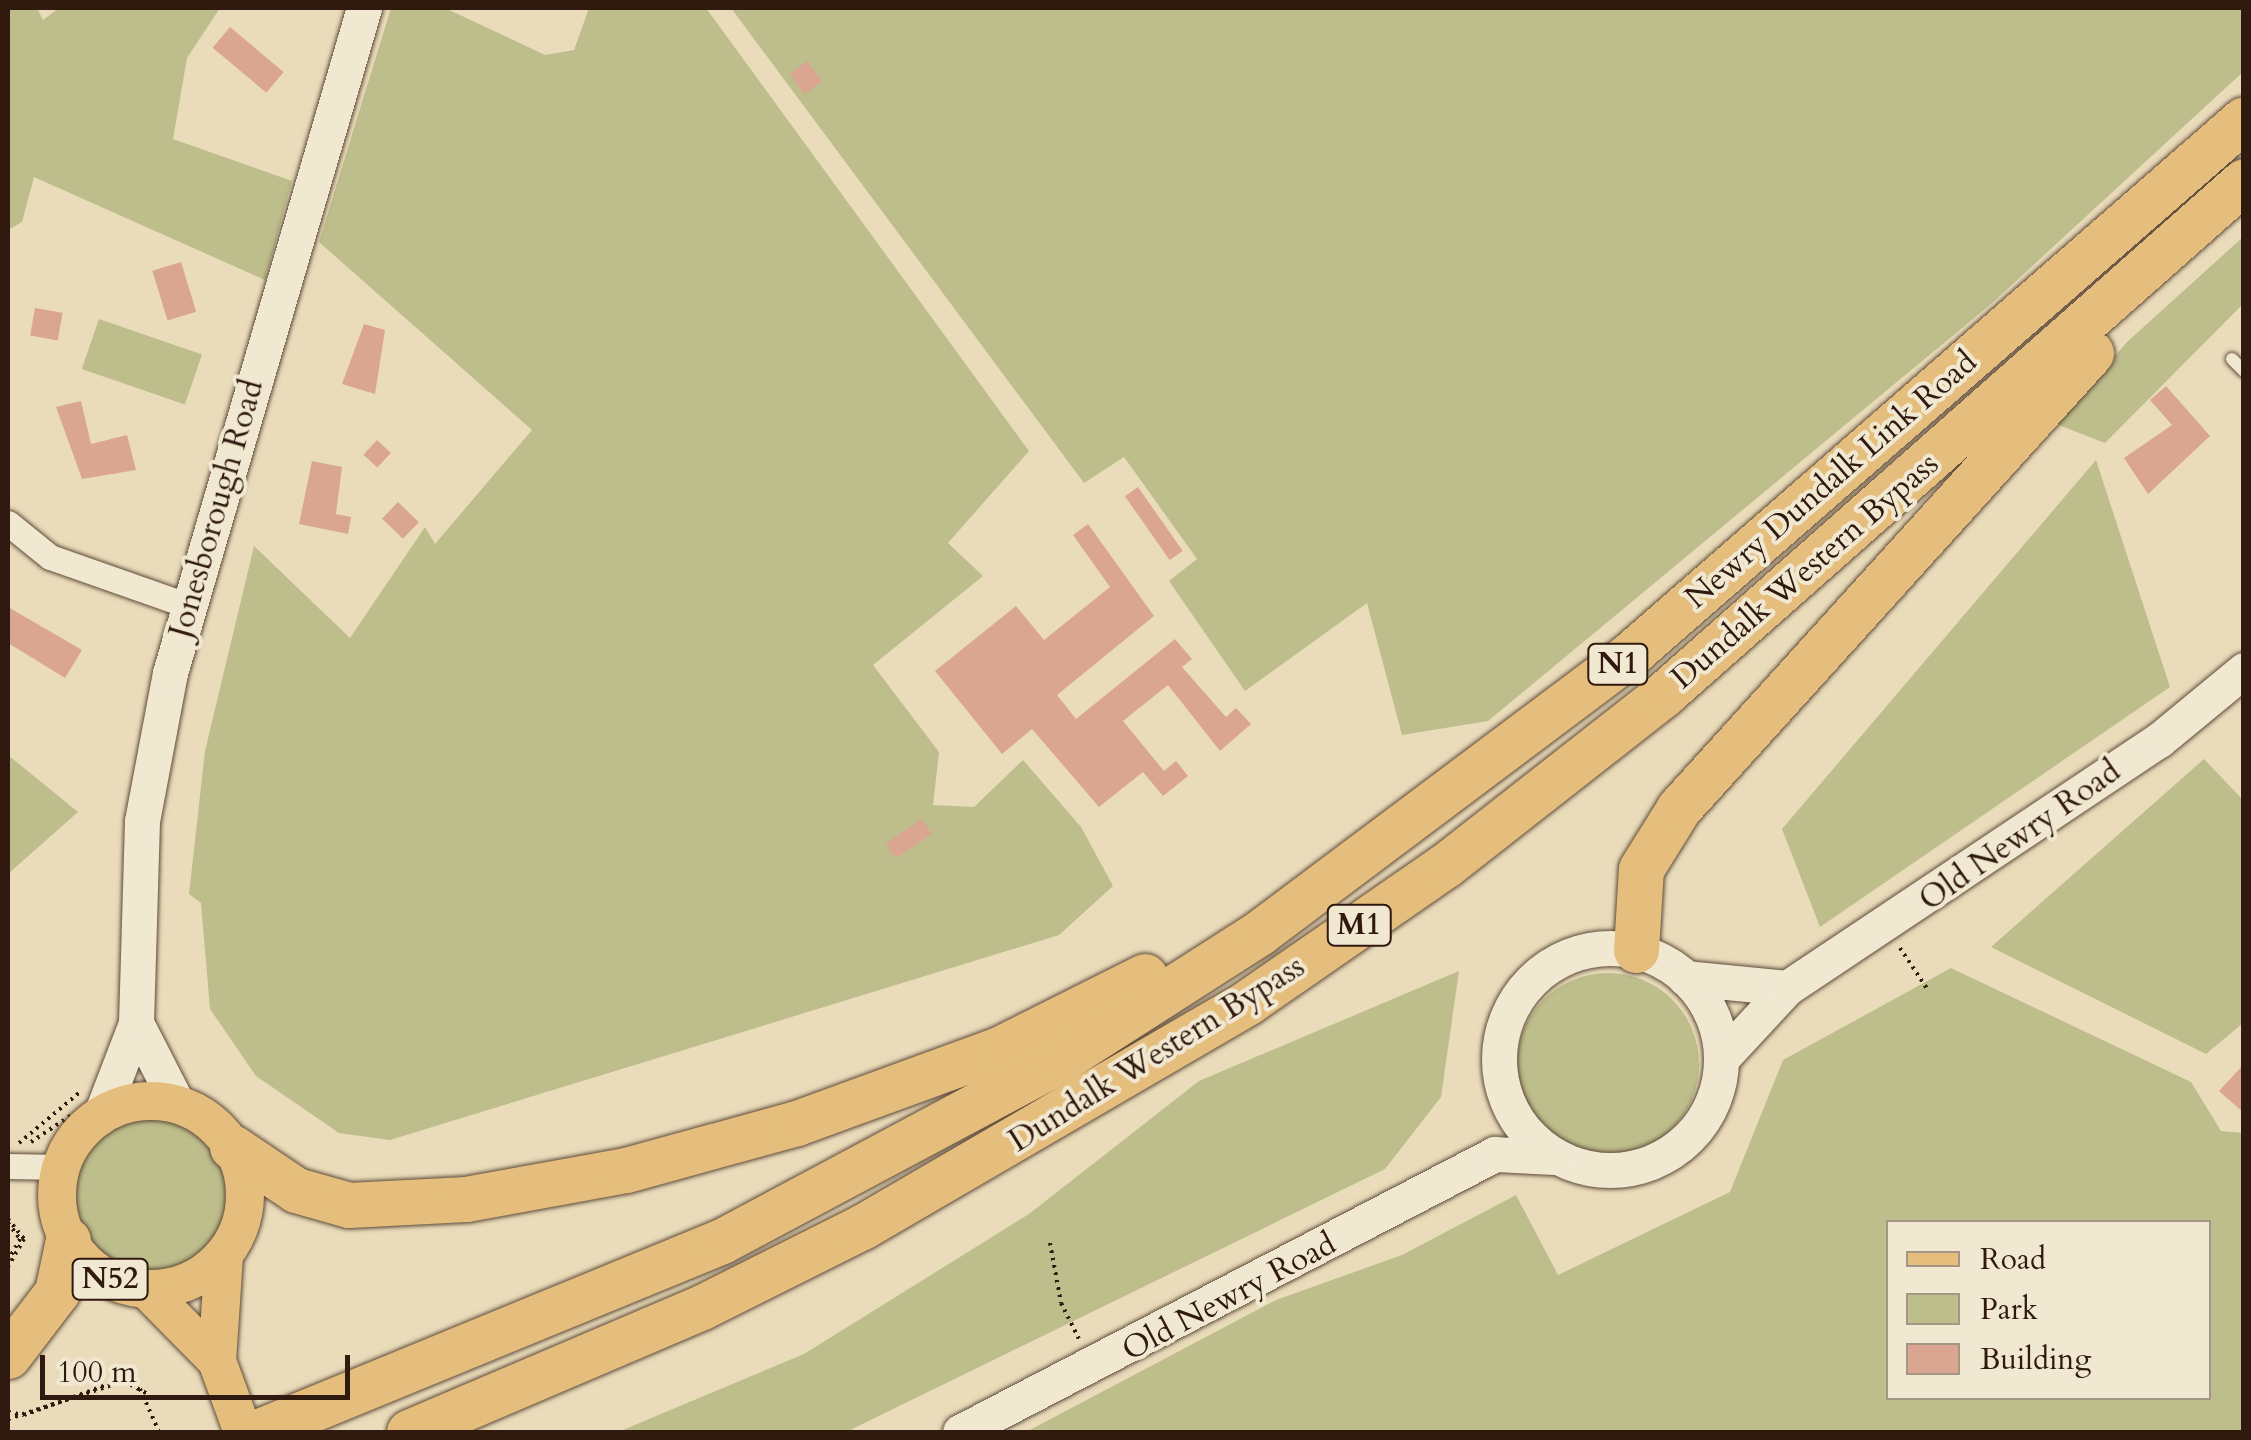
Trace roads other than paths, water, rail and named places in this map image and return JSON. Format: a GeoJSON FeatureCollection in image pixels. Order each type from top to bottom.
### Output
{"type":"FeatureCollection","features":[{"type":"Feature","properties":{"kind":"highway","name":"Newry Dundalk Link Road"},"geometry":{"type":"LineString","coordinates":[[1408,828],[1634,652],[2244,120]]}},
{"type":"Feature","properties":{"kind":"highway"},"geometry":{"type":"LineString","coordinates":[[1636,950],[1641,869],[1679,808],[2114,328],[2186,233],[2244,181]]}},
{"type":"Feature","properties":{"kind":"highway","name":"Dundalk Western Bypass"},"geometry":{"type":"LineString","coordinates":[[409,1432],[702,1308],[862,1227],[1248,1002],[1446,865],[1664,694],[2186,233]]}},
{"type":"Feature","properties":{"kind":"highway"},"geometry":{"type":"LineString","coordinates":[[232,1147],[296,1190],[384,1208],[646,1165],[797,1123],[999,1049],[1408,828]]}},
{"type":"Feature","properties":{"kind":"highway","name":"Dundalk Western Bypass"},"geometry":{"type":"LineString","coordinates":[[257,1432],[526,1328],[887,1158],[1106,1032],[1408,828]]}},
{"type":"Feature","properties":{"kind":"highway"},"geometry":{"type":"LineString","coordinates":[[8,1356],[57,1292],[68,1240]]}},
{"type":"Feature","properties":{"kind":"main road","name":"Jonesborough Road"},"geometry":{"type":"LineString","coordinates":[[96,1105],[136,1022],[142,821],[188,606],[364,8]]}},
{"type":"Feature","properties":{"kind":"main road","name":"Old Newry Road"},"geometry":{"type":"LineString","coordinates":[[1722,1058],[1788,988],[1886,928],[2244,670]]}},
{"type":"Feature","properties":{"kind":"main road"},"geometry":{"type":"LineString","coordinates":[[1685,978],[1715,1020],[1722,1058],[1706,1113],[1668,1155],[1592,1170],[1556,1157],[1495,1154],[1506,1103],[1498,1069],[1514,1001],[1567,956],[1636,950],[1685,978],[1788,988]]}},
{"type":"Feature","properties":{"kind":"main road","name":"Jonesborough Road"},"geometry":{"type":"LineString","coordinates":[[136,1022],[178,1105]]}},
{"type":"Feature","properties":{"kind":"main road"},"geometry":{"type":"LineString","coordinates":[[1506,1103],[1556,1157]]}},
{"type":"Feature","properties":{"kind":"main road"},"geometry":{"type":"LineString","coordinates":[[61,1167],[96,1105],[178,1105],[232,1147]]}},
{"type":"Feature","properties":{"kind":"main road","name":"N52"},"geometry":{"type":"LineString","coordinates":[[232,1147],[245,1203],[224,1256],[217,1361],[243,1432]]}},
{"type":"Feature","properties":{"kind":"main road","name":"Old Newry Road"},"geometry":{"type":"LineString","coordinates":[[960,1432],[1093,1368],[1495,1154]]}},
{"type":"Feature","properties":{"kind":"main road","name":"N52"},"geometry":{"type":"LineString","coordinates":[[61,1167],[56,1194],[68,1240],[100,1274],[147,1290],[217,1361]]}},
{"type":"Feature","properties":{"kind":"main road","name":"N52"},"geometry":{"type":"LineString","coordinates":[[147,1290],[185,1283],[224,1256]]}},
{"type":"Feature","properties":{"kind":"street"},"geometry":{"type":"LineString","coordinates":[[8,523],[50,558],[188,606]]}},
{"type":"Feature","properties":{"kind":"street"},"geometry":{"type":"LineString","coordinates":[[9,1154],[61,1167]]}},
{"type":"Feature","properties":{"kind":"lane"},"geometry":{"type":"LineString","coordinates":[[2232,359],[2244,371]]}}]}
